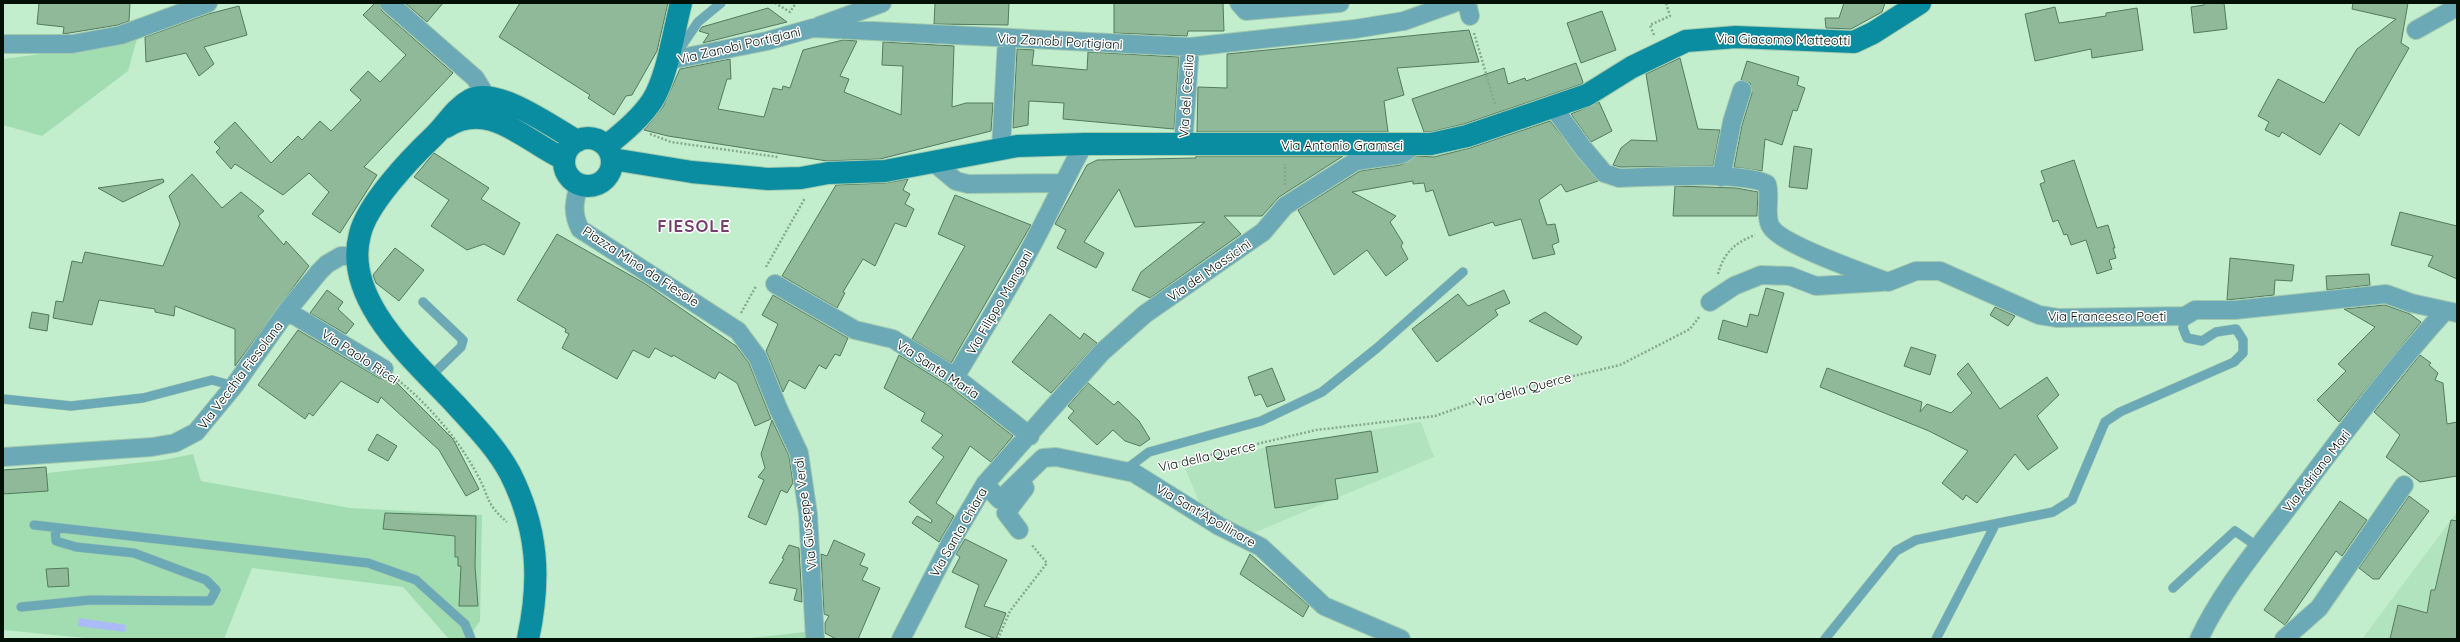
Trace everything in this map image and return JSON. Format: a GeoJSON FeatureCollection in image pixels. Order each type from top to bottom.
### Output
{"type":"FeatureCollection","features":[{"type":"Feature","properties":{"kind":"main road"},"geometry":{"type":"LineString","coordinates":[[681,3],[653,99],[609,152],[610,173],[600,183],[593,186],[580,185],[567,174],[564,159],[570,145],[577,141],[592,138],[609,152],[667,169],[755,178],[801,178],[828,174]]}},
{"type":"Feature","properties":{"kind":"main road","name":"Via Giacomo Matteotti"},"geometry":{"type":"LineString","coordinates":[[1591,93],[1641,62],[1678,44],[1702,39],[1736,37],[1854,42],[1873,33],[1920,3]]}},
{"type":"Feature","properties":{"kind":"main road","name":"Via Antonio Gramsci"},"geometry":{"type":"LineString","coordinates":[[828,174],[885,171],[932,160],[1001,148],[1084,144],[1414,146],[1448,141],[1591,93]]}},
{"type":"Feature","properties":{"kind":"main road"},"geometry":{"type":"LineString","coordinates":[[528,639],[536,580],[536,554],[532,531],[522,500],[509,472],[484,436],[394,339],[374,309],[361,284],[356,256],[360,233],[366,219],[399,172],[434,136],[484,107],[507,102],[577,141]]}},
{"type":"Feature","properties":{"kind":"main road"},"geometry":{"type":"LineString","coordinates":[[484,107],[497,122],[564,159]]}},
{"type":"Feature","properties":{"kind":"street"},"geometry":{"type":"LineString","coordinates":[[3,44],[72,44],[100,39],[128,32],[208,3]]}},
{"type":"Feature","properties":{"kind":"street"},"geometry":{"type":"LineString","coordinates":[[390,3],[466,68],[480,85],[484,107]]}},
{"type":"Feature","properties":{"kind":"street"},"geometry":{"type":"LineString","coordinates":[[813,28],[882,3]]}},
{"type":"Feature","properties":{"kind":"street"},"geometry":{"type":"LineString","coordinates":[[1239,3],[1246,11],[1340,3]]}},
{"type":"Feature","properties":{"kind":"street"},"geometry":{"type":"LineString","coordinates":[[1404,21],[1420,3]]}},
{"type":"Feature","properties":{"kind":"street","name":"Via Zanobi Portigiani"},"geometry":{"type":"LineString","coordinates":[[667,55],[767,41],[813,28],[1190,47],[1355,29],[1404,21],[1454,3]]}},
{"type":"Feature","properties":{"kind":"street"},"geometry":{"type":"LineString","coordinates":[[2416,30],[2457,7]]}},
{"type":"Feature","properties":{"kind":"street"},"geometry":{"type":"LineString","coordinates":[[1001,148],[1008,39]]}},
{"type":"Feature","properties":{"kind":"street","name":"Via del Cecilia"},"geometry":{"type":"LineString","coordinates":[[1183,145],[1190,47]]}},
{"type":"Feature","properties":{"kind":"street"},"geometry":{"type":"LineString","coordinates":[[1722,177],[1732,122],[1742,90]]}},
{"type":"Feature","properties":{"kind":"street"},"geometry":{"type":"LineString","coordinates":[[1553,107],[1583,148],[1604,173],[1619,178],[1722,177],[1759,180],[1767,184],[1769,192],[1769,222],[1772,228],[1793,243],[1888,282]]}},
{"type":"Feature","properties":{"kind":"street","name":"Via Filippo Mangani"},"geometry":{"type":"LineString","coordinates":[[955,377],[994,314],[1043,226],[1062,183],[1084,144]]}},
{"type":"Feature","properties":{"kind":"street","name":"Via dei Massicini"},"geometry":{"type":"LineString","coordinates":[[1030,436],[1102,353],[1145,314],[1263,232],[1285,206],[1356,161],[1397,156],[1414,146]]}},
{"type":"Feature","properties":{"kind":"street"},"geometry":{"type":"LineString","coordinates":[[932,160],[956,181],[968,184],[1062,183]]}},
{"type":"Feature","properties":{"kind":"street","name":"Piazza Mino da Fiesole"},"geometry":{"type":"LineString","coordinates":[[580,185],[574,202],[574,216],[580,229],[735,329]]}},
{"type":"Feature","properties":{"kind":"street","name":"Via Vecchia Fiesolana"},"geometry":{"type":"LineString","coordinates":[[3,457],[152,447],[175,443],[196,432],[234,386],[287,311],[327,264],[341,256],[356,256]]}},
{"type":"Feature","properties":{"kind":"street","name":"Via Francesco Poeti"},"geometry":{"type":"LineString","coordinates":[[1888,282],[1916,271],[1940,271],[2039,315],[2058,318],[2185,316],[2195,310],[2234,310],[2386,294],[2451,312]]}},
{"type":"Feature","properties":{"kind":"street"},"geometry":{"type":"LineString","coordinates":[[1710,302],[1734,286],[1762,275],[1790,276],[1816,286],[1888,282]]}},
{"type":"Feature","properties":{"kind":"street","name":"Via Santa Maria"},"geometry":{"type":"LineString","coordinates":[[766,278],[855,330],[893,339],[955,377],[1030,436]]}},
{"type":"Feature","properties":{"kind":"street","name":"Via Paolo Ricci"},"geometry":{"type":"LineString","coordinates":[[287,311],[384,369]]}},
{"type":"Feature","properties":{"kind":"street","name":"Via Adriano Mari"},"geometry":{"type":"LineString","coordinates":[[2200,638],[2210,615],[2258,548],[2410,350],[2451,312]]}},
{"type":"Feature","properties":{"kind":"street","name":"Via Giuseppe Verdi"},"geometry":{"type":"LineString","coordinates":[[735,329],[758,358],[778,408],[799,453],[808,514],[815,639]]}},
{"type":"Feature","properties":{"kind":"street","name":"Via Santa Chiara"},"geometry":{"type":"LineString","coordinates":[[901,639],[952,540],[985,484],[1030,436]]}},
{"type":"Feature","properties":{"kind":"street","name":"Via Sant'Apollinare"},"geometry":{"type":"LineString","coordinates":[[1043,458],[1056,457],[1130,471],[1219,526],[1261,547],[1324,606],[1401,639]]}},
{"type":"Feature","properties":{"kind":"street"},"geometry":{"type":"LineString","coordinates":[[985,484],[1000,500],[1043,458]]}},
{"type":"Feature","properties":{"kind":"street"},"geometry":{"type":"LineString","coordinates":[[1019,530],[1006,513],[1040,468],[1043,458]]}},
{"type":"Feature","properties":{"kind":"street"},"geometry":{"type":"LineString","coordinates":[[2284,639],[2319,608],[2404,485]]}},
{"type":"Feature","properties":{"kind":"lane"},"geometry":{"type":"LineString","coordinates":[[667,55],[681,47],[698,22],[721,3]]}},
{"type":"Feature","properties":{"kind":"lane"},"geometry":{"type":"LineString","coordinates":[[1130,471],[1149,452],[1261,421],[1322,392],[1377,348],[1463,272]]}},
{"type":"Feature","properties":{"kind":"lane"},"geometry":{"type":"LineString","coordinates":[[423,302],[463,340],[461,347],[430,377]]}},
{"type":"Feature","properties":{"kind":"lane"},"geometry":{"type":"LineString","coordinates":[[1825,639],[1896,551],[1916,540],[2053,512],[2072,500],[2105,422],[2120,412],[2234,362],[2243,353],[2243,340],[2236,329],[2216,332],[2202,340],[2187,338],[2184,328],[2185,316]]}},
{"type":"Feature","properties":{"kind":"lane"},"geometry":{"type":"LineString","coordinates":[[3,399],[71,406],[143,398],[212,380],[234,386]]}},
{"type":"Feature","properties":{"kind":"lane"},"geometry":{"type":"LineString","coordinates":[[34,525],[368,563],[416,580],[465,624],[470,639]]}},
{"type":"Feature","properties":{"kind":"lane"},"geometry":{"type":"LineString","coordinates":[[1936,639],[1994,525]]}},
{"type":"Feature","properties":{"kind":"lane"},"geometry":{"type":"LineString","coordinates":[[21,606],[90,600],[210,601],[216,590],[206,580],[134,554],[76,548],[56,541],[55,528]]}},
{"type":"Feature","properties":{"kind":"lane"},"geometry":{"type":"LineString","coordinates":[[2173,588],[2235,531],[2258,548]]}},
{"type":"Feature","properties":{"kind":"path"},"geometry":{"type":"LineString","coordinates":[[775,3],[790,12],[796,3]]}},
{"type":"Feature","properties":{"kind":"path"},"geometry":{"type":"LineString","coordinates":[[1650,25],[1670,16],[1666,3]]}},
{"type":"Feature","properties":{"kind":"path"},"geometry":{"type":"LineString","coordinates":[[1469,10],[1502,124]]}},
{"type":"Feature","properties":{"kind":"path"},"geometry":{"type":"LineString","coordinates":[[631,125],[661,140],[786,158]]}},
{"type":"Feature","properties":{"kind":"path"},"geometry":{"type":"LineString","coordinates":[[735,329],[828,174]]}},
{"type":"Feature","properties":{"kind":"path"},"geometry":{"type":"LineString","coordinates":[[1710,302],[1721,264],[1736,243],[1772,228]]}},
{"type":"Feature","properties":{"kind":"path","name":"Via della Querce"},"geometry":{"type":"LineString","coordinates":[[1130,471],[1316,430],[1435,416],[1497,394],[1620,365],[1690,329],[1710,302]]}},
{"type":"Feature","properties":{"kind":"path","name":"Via Paolo Ricci"},"geometry":{"type":"LineString","coordinates":[[384,369],[406,386],[451,433],[479,477],[488,503],[496,512],[512,527],[532,531]]}},
{"type":"Feature","properties":{"kind":"path"},"geometry":{"type":"LineString","coordinates":[[998,639],[1010,611],[1047,563],[1019,530]]}},
{"type":"Feature","properties":{"kind":"shaded area"},"geometry":{"type":"Polygon","coordinates":[[[138,35],[128,71],[42,136],[3,125],[3,59],[116,44],[138,35]]]}},
{"type":"Feature","properties":{"kind":"shaded area"},"geometry":{"type":"Polygon","coordinates":[[[1421,422],[1434,457],[1249,535],[1201,507],[1185,468],[1266,447],[1421,422]]]}},
{"type":"Feature","properties":{"kind":"shaded area"},"geometry":{"type":"Polygon","coordinates":[[[193,454],[201,481],[350,508],[482,515],[480,621],[468,639],[449,639],[403,587],[252,568],[224,639],[95,639],[3,630],[3,478],[163,460],[193,454]]]}},
{"type":"Feature","properties":{"kind":"shaded area"},"geometry":{"type":"Polygon","coordinates":[[[2457,512],[2457,639],[2362,639],[2457,512]]]}},
{"type":"Feature","properties":{"kind":"shaded area"},"geometry":{"type":"Polygon","coordinates":[[[805,632],[808,639],[741,639],[805,632]]]}},
{"type":"Feature","properties":{"kind":"water"},"geometry":{"type":"Polygon","coordinates":[[[79,618],[126,625],[125,632],[78,626],[79,618]]]}},
{"type":"Feature","properties":{"kind":"building"},"geometry":{"type":"Polygon","coordinates":[[[39,3],[130,3],[129,21],[118,25],[63,34],[64,27],[37,24],[39,3]]]}},
{"type":"Feature","properties":{"kind":"building"},"geometry":{"type":"Polygon","coordinates":[[[375,3],[379,3],[382,11],[453,73],[364,167],[377,175],[340,233],[312,214],[329,192],[309,173],[283,195],[235,164],[231,169],[216,152],[220,148],[214,142],[235,122],[271,163],[298,136],[302,140],[320,121],[331,131],[361,100],[350,90],[368,71],[380,82],[406,55],[363,15],[375,3]]]}},
{"type":"Feature","properties":{"kind":"building"},"geometry":{"type":"Polygon","coordinates":[[[405,3],[443,3],[427,22],[405,3]]]}},
{"type":"Feature","properties":{"kind":"building"},"geometry":{"type":"Polygon","coordinates":[[[520,3],[668,3],[657,51],[632,95],[626,96],[614,115],[588,98],[590,95],[499,37],[520,3]]]}},
{"type":"Feature","properties":{"kind":"building"},"geometry":{"type":"Polygon","coordinates":[[[935,3],[1009,3],[1008,25],[934,24],[935,3]]]}},
{"type":"Feature","properties":{"kind":"building"},"geometry":{"type":"Polygon","coordinates":[[[1114,3],[1223,3],[1224,31],[1188,31],[1187,36],[1114,33],[1114,3]]]}},
{"type":"Feature","properties":{"kind":"building"},"geometry":{"type":"Polygon","coordinates":[[[1844,3],[1885,3],[1882,12],[1851,29],[1826,28],[1825,18],[1839,18],[1844,3]]]}},
{"type":"Feature","properties":{"kind":"building"},"geometry":{"type":"Polygon","coordinates":[[[2204,3],[2224,3],[2227,29],[2194,33],[2191,7],[2204,5],[2204,3]]]}},
{"type":"Feature","properties":{"kind":"building"},"geometry":{"type":"Polygon","coordinates":[[[2353,3],[2408,3],[2401,43],[2409,48],[2359,136],[2340,123],[2320,155],[2282,132],[2279,137],[2265,130],[2269,122],[2258,116],[2278,79],[2324,103],[2357,49],[2396,19],[2352,9],[2353,3]]]}},
{"type":"Feature","properties":{"kind":"building"},"geometry":{"type":"Polygon","coordinates":[[[239,6],[247,35],[204,47],[214,64],[199,76],[186,53],[146,62],[145,37],[208,14],[239,6]]]}},
{"type":"Feature","properties":{"kind":"building"},"geometry":{"type":"Polygon","coordinates":[[[2055,7],[2059,23],[2106,16],[2106,13],[2137,8],[2143,50],[2092,58],[2091,49],[2035,61],[2025,14],[2055,7]]]}},
{"type":"Feature","properties":{"kind":"building"},"geometry":{"type":"Polygon","coordinates":[[[768,8],[787,22],[703,43],[709,34],[699,31],[702,27],[768,8]]]}},
{"type":"Feature","properties":{"kind":"building"},"geometry":{"type":"Polygon","coordinates":[[[1602,11],[1616,50],[1581,63],[1567,23],[1602,11]]]}},
{"type":"Feature","properties":{"kind":"building"},"geometry":{"type":"Polygon","coordinates":[[[1469,30],[1479,62],[1397,68],[1404,95],[1384,101],[1388,132],[1197,132],[1198,87],[1227,88],[1227,54],[1469,30]]]}},
{"type":"Feature","properties":{"kind":"building"},"geometry":{"type":"Polygon","coordinates":[[[843,40],[857,41],[840,76],[849,79],[844,92],[901,115],[903,66],[882,65],[883,42],[954,46],[952,107],[966,103],[993,103],[991,131],[880,159],[827,161],[668,136],[644,130],[663,107],[680,69],[730,59],[731,79],[727,79],[718,109],[764,117],[773,88],[782,90],[783,86],[790,88],[803,50],[843,40]]]}},
{"type":"Feature","properties":{"kind":"building"},"geometry":{"type":"Polygon","coordinates":[[[1017,49],[1034,50],[1032,65],[1087,70],[1088,52],[1179,57],[1174,129],[1063,119],[1064,103],[1029,101],[1028,125],[1013,128],[1017,49]]]}},
{"type":"Feature","properties":{"kind":"building"},"geometry":{"type":"Polygon","coordinates":[[[1680,58],[1698,129],[1720,130],[1713,166],[1620,167],[1613,165],[1621,148],[1631,140],[1657,141],[1646,74],[1680,58]]]}},
{"type":"Feature","properties":{"kind":"building"},"geometry":{"type":"Polygon","coordinates":[[[1747,61],[1799,77],[1797,85],[1805,88],[1797,111],[1793,110],[1782,145],[1765,139],[1762,171],[1734,167],[1742,125],[1752,93],[1750,83],[1741,80],[1747,61]]]}},
{"type":"Feature","properties":{"kind":"building"},"geometry":{"type":"Polygon","coordinates":[[[1576,63],[1583,82],[1582,84],[1464,124],[1430,132],[1424,132],[1412,99],[1504,68],[1508,84],[1525,78],[1526,81],[1576,63]]]}},
{"type":"Feature","properties":{"kind":"building"},"geometry":{"type":"Polygon","coordinates":[[[1599,102],[1612,131],[1591,142],[1571,114],[1599,102]]]}},
{"type":"Feature","properties":{"kind":"building"},"geometry":{"type":"Polygon","coordinates":[[[1550,121],[1598,181],[1566,192],[1561,184],[1539,200],[1547,225],[1555,224],[1559,242],[1552,245],[1555,254],[1533,259],[1521,219],[1495,226],[1493,222],[1449,236],[1433,190],[1426,192],[1424,183],[1413,184],[1413,181],[1352,192],[1396,216],[1390,222],[1403,243],[1401,246],[1408,259],[1386,276],[1367,250],[1334,275],[1298,210],[1360,171],[1400,165],[1417,156],[1434,157],[1470,148],[1550,121]]]}},
{"type":"Feature","properties":{"kind":"building"},"geometry":{"type":"Polygon","coordinates":[[[1794,146],[1812,149],[1807,189],[1789,187],[1794,146]]]}},
{"type":"Feature","properties":{"kind":"building"},"geometry":{"type":"Polygon","coordinates":[[[434,153],[489,188],[481,199],[520,223],[504,255],[484,244],[467,250],[431,226],[449,200],[414,177],[434,153]]]}},
{"type":"Feature","properties":{"kind":"building"},"geometry":{"type":"Polygon","coordinates":[[[1196,156],[1343,156],[1279,197],[1262,216],[1224,216],[1241,234],[1150,298],[1132,290],[1141,272],[1205,222],[1135,227],[1119,189],[1084,242],[1104,253],[1096,268],[1057,248],[1066,230],[1055,224],[1087,165],[1097,160],[1196,158],[1196,156]]]}},
{"type":"Feature","properties":{"kind":"building"},"geometry":{"type":"Polygon","coordinates":[[[2074,160],[2097,228],[2108,225],[2115,248],[2113,248],[2116,258],[2109,260],[2112,269],[2097,274],[2086,240],[2071,245],[2067,234],[2064,235],[2058,220],[2053,222],[2040,184],[2045,182],[2041,171],[2074,160]]]}},
{"type":"Feature","properties":{"kind":"building"},"geometry":{"type":"Polygon","coordinates":[[[192,174],[222,208],[241,192],[264,211],[258,216],[284,245],[286,241],[309,266],[235,366],[235,329],[175,306],[174,316],[155,312],[155,309],[99,300],[92,325],[53,318],[56,301],[63,302],[72,261],[82,263],[85,252],[163,266],[180,224],[169,196],[192,174]]]}},
{"type":"Feature","properties":{"kind":"building"},"geometry":{"type":"Polygon","coordinates":[[[163,179],[164,182],[123,202],[98,188],[163,179]]]}},
{"type":"Feature","properties":{"kind":"building"},"geometry":{"type":"Polygon","coordinates":[[[908,179],[903,190],[910,194],[905,204],[914,209],[906,227],[895,223],[875,266],[863,259],[843,292],[845,293],[837,308],[782,276],[836,185],[885,183],[908,179]]]}},
{"type":"Feature","properties":{"kind":"building"},"geometry":{"type":"Polygon","coordinates":[[[1675,186],[1736,188],[1758,192],[1757,216],[1673,216],[1675,186]]]}},
{"type":"Feature","properties":{"kind":"building"},"geometry":{"type":"Polygon","coordinates":[[[955,195],[1031,225],[951,363],[912,339],[965,246],[938,234],[955,195]]]}},
{"type":"Feature","properties":{"kind":"building"},"geometry":{"type":"Polygon","coordinates":[[[2400,212],[2457,226],[2457,279],[2428,266],[2433,256],[2391,245],[2400,212]]]}},
{"type":"Feature","properties":{"kind":"building"},"geometry":{"type":"Polygon","coordinates":[[[557,234],[644,283],[736,346],[749,363],[771,419],[755,426],[737,383],[719,372],[715,379],[673,355],[672,357],[655,348],[649,358],[633,350],[617,379],[562,348],[569,334],[565,332],[566,329],[517,300],[557,234]]]}},
{"type":"Feature","properties":{"kind":"building"},"geometry":{"type":"Polygon","coordinates":[[[395,248],[424,270],[399,301],[376,283],[373,275],[395,248]]]}},
{"type":"Feature","properties":{"kind":"building"},"geometry":{"type":"Polygon","coordinates":[[[2230,258],[2294,265],[2292,281],[2275,280],[2274,295],[2227,300],[2230,258]]]}},
{"type":"Feature","properties":{"kind":"building"},"geometry":{"type":"Polygon","coordinates":[[[2369,274],[2370,285],[2327,290],[2326,276],[2369,274]]]}},
{"type":"Feature","properties":{"kind":"building"},"geometry":{"type":"Polygon","coordinates":[[[1766,288],[1784,293],[1767,353],[1718,339],[1723,320],[1747,327],[1750,314],[1758,316],[1766,288]]]}},
{"type":"Feature","properties":{"kind":"building"},"geometry":{"type":"Polygon","coordinates":[[[327,290],[343,302],[338,309],[354,324],[346,334],[310,313],[327,290]]]}},
{"type":"Feature","properties":{"kind":"building"},"geometry":{"type":"Polygon","coordinates":[[[1504,290],[1510,303],[1495,310],[1498,315],[1437,362],[1412,329],[1458,294],[1468,306],[1504,290]]]}},
{"type":"Feature","properties":{"kind":"building"},"geometry":{"type":"Polygon","coordinates":[[[773,295],[848,338],[840,356],[835,354],[826,369],[819,365],[805,389],[789,380],[783,392],[766,351],[778,324],[762,315],[773,295]]]}},
{"type":"Feature","properties":{"kind":"building"},"geometry":{"type":"Polygon","coordinates":[[[2385,305],[2410,314],[2421,322],[2339,422],[2317,400],[2346,371],[2338,364],[2375,327],[2344,309],[2385,305]]]}},
{"type":"Feature","properties":{"kind":"building"},"geometry":{"type":"Polygon","coordinates":[[[1995,307],[2015,316],[2008,326],[1990,315],[1995,307]]]}},
{"type":"Feature","properties":{"kind":"building"},"geometry":{"type":"Polygon","coordinates":[[[32,312],[49,315],[47,331],[29,328],[32,312]]]}},
{"type":"Feature","properties":{"kind":"building"},"geometry":{"type":"Polygon","coordinates":[[[1545,312],[1582,337],[1577,345],[1529,321],[1545,312]]]}},
{"type":"Feature","properties":{"kind":"building"},"geometry":{"type":"Polygon","coordinates":[[[1050,314],[1080,339],[1084,333],[1097,343],[1051,393],[1012,362],[1050,314]]]}},
{"type":"Feature","properties":{"kind":"building"},"geometry":{"type":"Polygon","coordinates":[[[298,330],[379,378],[384,379],[391,377],[453,439],[479,489],[466,496],[439,450],[381,397],[378,403],[341,381],[313,416],[309,413],[305,419],[258,385],[298,330]]]}},
{"type":"Feature","properties":{"kind":"building"},"geometry":{"type":"Polygon","coordinates":[[[1911,347],[1936,355],[1930,375],[1904,366],[1911,347]]]}},
{"type":"Feature","properties":{"kind":"building"},"geometry":{"type":"Polygon","coordinates":[[[899,355],[949,386],[1013,436],[991,462],[970,446],[936,503],[954,516],[939,542],[912,523],[917,516],[931,523],[932,520],[909,502],[944,457],[932,448],[943,435],[921,421],[925,413],[884,388],[899,355]]]}},
{"type":"Feature","properties":{"kind":"building"},"geometry":{"type":"Polygon","coordinates":[[[2420,355],[2431,363],[2429,365],[2438,373],[2435,380],[2443,383],[2447,424],[2457,422],[2457,476],[2420,482],[2386,457],[2400,435],[2374,412],[2420,355]]]}},
{"type":"Feature","properties":{"kind":"building"},"geometry":{"type":"Polygon","coordinates":[[[1968,363],[2000,409],[2047,377],[2059,395],[2037,416],[2058,448],[2028,470],[2015,454],[1977,503],[1966,495],[1963,500],[1942,483],[1968,451],[1929,431],[1820,387],[1827,368],[1922,402],[1920,412],[1927,404],[1951,413],[1972,393],[1957,374],[1968,363]]]}},
{"type":"Feature","properties":{"kind":"building"},"geometry":{"type":"Polygon","coordinates":[[[1272,368],[1285,400],[1267,407],[1261,394],[1255,396],[1248,377],[1272,368]]]}},
{"type":"Feature","properties":{"kind":"building"},"geometry":{"type":"Polygon","coordinates":[[[1088,383],[1114,405],[1118,401],[1139,421],[1150,439],[1140,446],[1125,441],[1113,430],[1097,445],[1068,418],[1074,411],[1068,406],[1088,383]]]}},
{"type":"Feature","properties":{"kind":"building"},"geometry":{"type":"Polygon","coordinates":[[[772,420],[789,456],[793,483],[787,493],[781,490],[766,525],[748,517],[764,480],[758,477],[765,468],[761,454],[772,420]]]}},
{"type":"Feature","properties":{"kind":"building"},"geometry":{"type":"Polygon","coordinates":[[[1371,431],[1378,472],[1335,479],[1338,499],[1275,508],[1266,447],[1371,431]]]}},
{"type":"Feature","properties":{"kind":"building"},"geometry":{"type":"Polygon","coordinates":[[[377,434],[397,446],[388,461],[368,450],[377,434]]]}},
{"type":"Feature","properties":{"kind":"building"},"geometry":{"type":"Polygon","coordinates":[[[46,467],[48,491],[3,494],[3,470],[46,467]]]}},
{"type":"Feature","properties":{"kind":"building"},"geometry":{"type":"Polygon","coordinates":[[[2409,496],[2429,511],[2379,579],[2373,579],[2359,568],[2409,496]]]}},
{"type":"Feature","properties":{"kind":"building"},"geometry":{"type":"Polygon","coordinates":[[[2340,501],[2367,520],[2342,556],[2336,551],[2285,625],[2264,610],[2340,501]]]}},
{"type":"Feature","properties":{"kind":"building"},"geometry":{"type":"Polygon","coordinates":[[[385,513],[476,516],[475,566],[478,606],[459,606],[461,566],[458,566],[458,557],[455,557],[455,536],[383,529],[385,513]]]}},
{"type":"Feature","properties":{"kind":"building"},"geometry":{"type":"Polygon","coordinates":[[[2451,520],[2457,521],[2457,639],[2390,639],[2398,605],[2427,613],[2431,590],[2435,590],[2451,520]]]}},
{"type":"Feature","properties":{"kind":"building"},"geometry":{"type":"Polygon","coordinates":[[[965,539],[1007,560],[984,606],[1006,613],[996,639],[965,627],[979,585],[952,572],[960,557],[956,554],[965,539]]]}},
{"type":"Feature","properties":{"kind":"building"},"geometry":{"type":"Polygon","coordinates":[[[834,540],[865,554],[860,565],[868,568],[862,580],[880,588],[858,639],[836,639],[825,633],[825,623],[829,616],[824,614],[821,554],[827,556],[834,540]]]}},
{"type":"Feature","properties":{"kind":"building"},"geometry":{"type":"Polygon","coordinates":[[[789,545],[799,548],[802,602],[794,600],[797,589],[769,583],[784,559],[782,558],[789,545]]]}},
{"type":"Feature","properties":{"kind":"building"},"geometry":{"type":"Polygon","coordinates":[[[1250,554],[1309,606],[1303,617],[1240,574],[1250,554]]]}},
{"type":"Feature","properties":{"kind":"building"},"geometry":{"type":"Polygon","coordinates":[[[68,568],[69,586],[48,587],[46,569],[68,568]]]}},
{"type":"Feature","properties":{"kind":"district","name":"FIESOLE"},"geometry":{"type":"Point","coordinates":[694,225]}}]}
